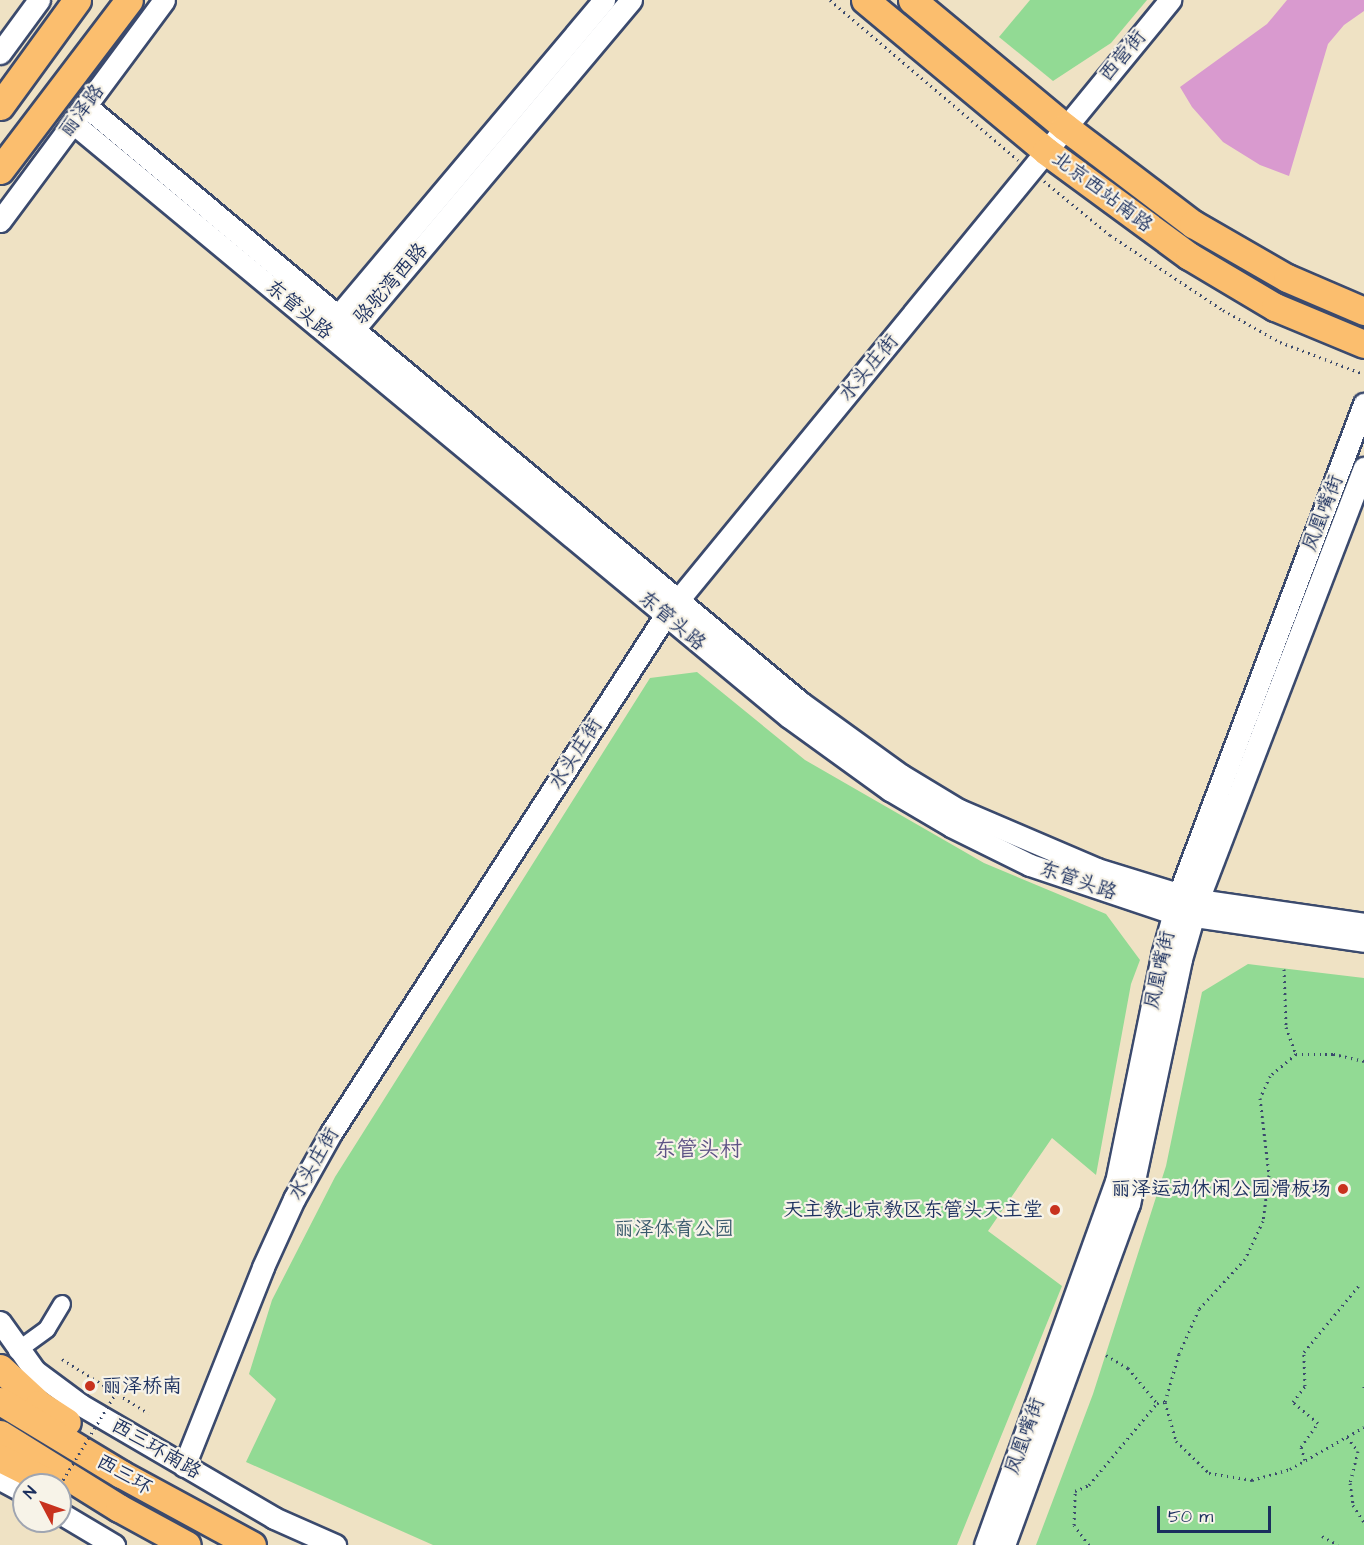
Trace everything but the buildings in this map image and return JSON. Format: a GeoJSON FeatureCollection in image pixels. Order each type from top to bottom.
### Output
{"type":"FeatureCollection","features":[{"type":"Feature","properties":{"kind":"main road"},"geometry":{"type":"LineString","coordinates":[[0,77],[72,0]]}},
{"type":"Feature","properties":{"kind":"main road"},"geometry":{"type":"LineString","coordinates":[[0,106],[77,0]]}},
{"type":"Feature","properties":{"kind":"main road","name":"丽泽路"},"geometry":{"type":"LineString","coordinates":[[0,170],[129,0]]}},
{"type":"Feature","properties":{"kind":"main road","name":"北京西站南路"},"geometry":{"type":"LineString","coordinates":[[865,0],[1046,151],[1217,275],[1275,307],[1364,344]]}},
{"type":"Feature","properties":{"kind":"main road","name":"北京西站南路"},"geometry":{"type":"LineString","coordinates":[[912,0],[1070,119],[1139,186],[1235,250],[1287,278],[1364,311]]}},
{"type":"Feature","properties":{"kind":"main road","name":"西三环"},"geometry":{"type":"LineString","coordinates":[[7,1372],[39,1404],[97,1442],[121,1474],[252,1545]]}},
{"type":"Feature","properties":{"kind":"main road","name":"西三环"},"geometry":{"type":"LineString","coordinates":[[0,1434],[119,1508],[187,1545]]}},
{"type":"Feature","properties":{"kind":"main road"},"geometry":{"type":"LineString","coordinates":[[0,1458],[29,1473]]}},
{"type":"Feature","properties":{"kind":"main road"},"geometry":{"type":"LineString","coordinates":[[72,1496],[119,1508]]}},
{"type":"Feature","properties":{"kind":"street"},"geometry":{"type":"LineString","coordinates":[[0,53],[39,0]]}},
{"type":"Feature","properties":{"kind":"street","name":"丽泽路"},"geometry":{"type":"LineString","coordinates":[[0,221],[164,0]]}},
{"type":"Feature","properties":{"kind":"street","name":"骆驼湾西路"},"geometry":{"type":"LineString","coordinates":[[334,339],[604,0]]}},
{"type":"Feature","properties":{"kind":"street","name":"骆驼湾西路"},"geometry":{"type":"LineString","coordinates":[[346,322],[631,0]]}},
{"type":"Feature","properties":{"kind":"street","name":"西营街"},"geometry":{"type":"LineString","coordinates":[[1070,119],[1170,0]]}},
{"type":"Feature","properties":{"kind":"street","name":"东管头路"},"geometry":{"type":"LineString","coordinates":[[86,106],[346,322],[672,607]]}},
{"type":"Feature","properties":{"kind":"street","name":"水头庄街"},"geometry":{"type":"LineString","coordinates":[[184,1466],[263,1267],[294,1199],[331,1133],[672,607],[1070,119]]}},
{"type":"Feature","properties":{"kind":"street","name":"东管头路"},"geometry":{"type":"LineString","coordinates":[[73,123],[334,339],[672,607],[850,741],[958,810],[1037,846],[1186,906],[1364,941]]}},
{"type":"Feature","properties":{"kind":"street","name":"凤凰嘴街"},"geometry":{"type":"LineString","coordinates":[[985,1545],[1116,1182],[1186,906],[1364,404]]}},
{"type":"Feature","properties":{"kind":"street","name":"凤凰嘴街"},"geometry":{"type":"LineString","coordinates":[[1004,1545],[1130,1203],[1186,906],[1364,468]]}},
{"type":"Feature","properties":{"kind":"street","name":"东管头路"},"geometry":{"type":"LineString","coordinates":[[1186,906],[1364,924]]}},
{"type":"Feature","properties":{"kind":"street"},"geometry":{"type":"LineString","coordinates":[[7,1372],[47,1329],[62,1304]]}},
{"type":"Feature","properties":{"kind":"street","name":"西三环南路"},"geometry":{"type":"LineString","coordinates":[[0,1322],[7,1372],[35,1371],[81,1405],[184,1466],[274,1518],[335,1545]]}},
{"type":"Feature","properties":{"kind":"street"},"geometry":{"type":"LineString","coordinates":[[72,1520],[114,1545]]}},
{"type":"Feature","properties":{"kind":"path"},"geometry":{"type":"LineString","coordinates":[[1284,969],[1286,1027],[1296,1054]]}},
{"type":"Feature","properties":{"kind":"path"},"geometry":{"type":"LineString","coordinates":[[1364,1061],[1333,1054],[1296,1054],[1270,1076],[1260,1098],[1269,1175],[1263,1221],[1245,1259],[1199,1309],[1179,1354],[1165,1402],[1176,1441],[1209,1473],[1252,1480],[1306,1460],[1364,1427]]}},
{"type":"Feature","properties":{"kind":"path"},"geometry":{"type":"LineString","coordinates":[[1306,1460],[1301,1447],[1318,1423],[1293,1402],[1305,1386],[1305,1352],[1360,1284]]}},
{"type":"Feature","properties":{"kind":"path"},"geometry":{"type":"LineString","coordinates":[[1106,1355],[1128,1368],[1156,1403]]}},
{"type":"Feature","properties":{"kind":"path"},"geometry":{"type":"LineString","coordinates":[[62,1359],[148,1413]]}},
{"type":"Feature","properties":{"kind":"path"},"geometry":{"type":"LineString","coordinates":[[68,1473],[116,1393]]}},
{"type":"Feature","properties":{"kind":"path"},"geometry":{"type":"LineString","coordinates":[[1089,1545],[1074,1525],[1075,1491],[1089,1485],[1156,1403],[1165,1402]]}},
{"type":"Feature","properties":{"kind":"path"},"geometry":{"type":"LineString","coordinates":[[1347,1437],[1358,1450],[1350,1483],[1353,1504],[1364,1522]]}},
{"type":"Feature","properties":{"kind":"path"},"geometry":{"type":"LineString","coordinates":[[1322,1536],[1338,1545]]}},
{"type":"Feature","properties":{"kind":"green space"},"geometry":{"type":"Polygon","coordinates":[[[1030,0],[1147,0],[1111,43],[1053,81],[999,37],[1030,0]]]}},
{"type":"Feature","properties":{"kind":"green space","name":"丽泽体育公园"},"geometry":{"type":"Polygon","coordinates":[[[697,672],[805,760],[984,863],[1106,914],[1140,960],[1131,984],[1096,1175],[1052,1138],[988,1231],[1062,1286],[957,1545],[433,1545],[246,1462],[276,1399],[249,1374],[272,1300],[335,1177],[650,678],[697,672]]]}},
{"type":"Feature","properties":{"kind":"green space"},"geometry":{"type":"Polygon","coordinates":[[[1248,964],[1364,978],[1364,1545],[1036,1545],[1093,1394],[1166,1166],[1202,992],[1248,964]]]}},
{"type":"Feature","properties":{"kind":"place","name":"丽泽运动休闲公园滑板场"},"geometry":{"type":"Point","coordinates":[1343,1189]}},
{"type":"Feature","properties":{"kind":"place","name":"天主教北京教区东管头天主堂"},"geometry":{"type":"Point","coordinates":[1055,1210]}},
{"type":"Feature","properties":{"kind":"place","name":"丽泽桥南"},"geometry":{"type":"Point","coordinates":[90,1386]}},
{"type":"Feature","properties":{"kind":"district","name":"东管头村"},"geometry":{"type":"Point","coordinates":[698,1150]}}]}
